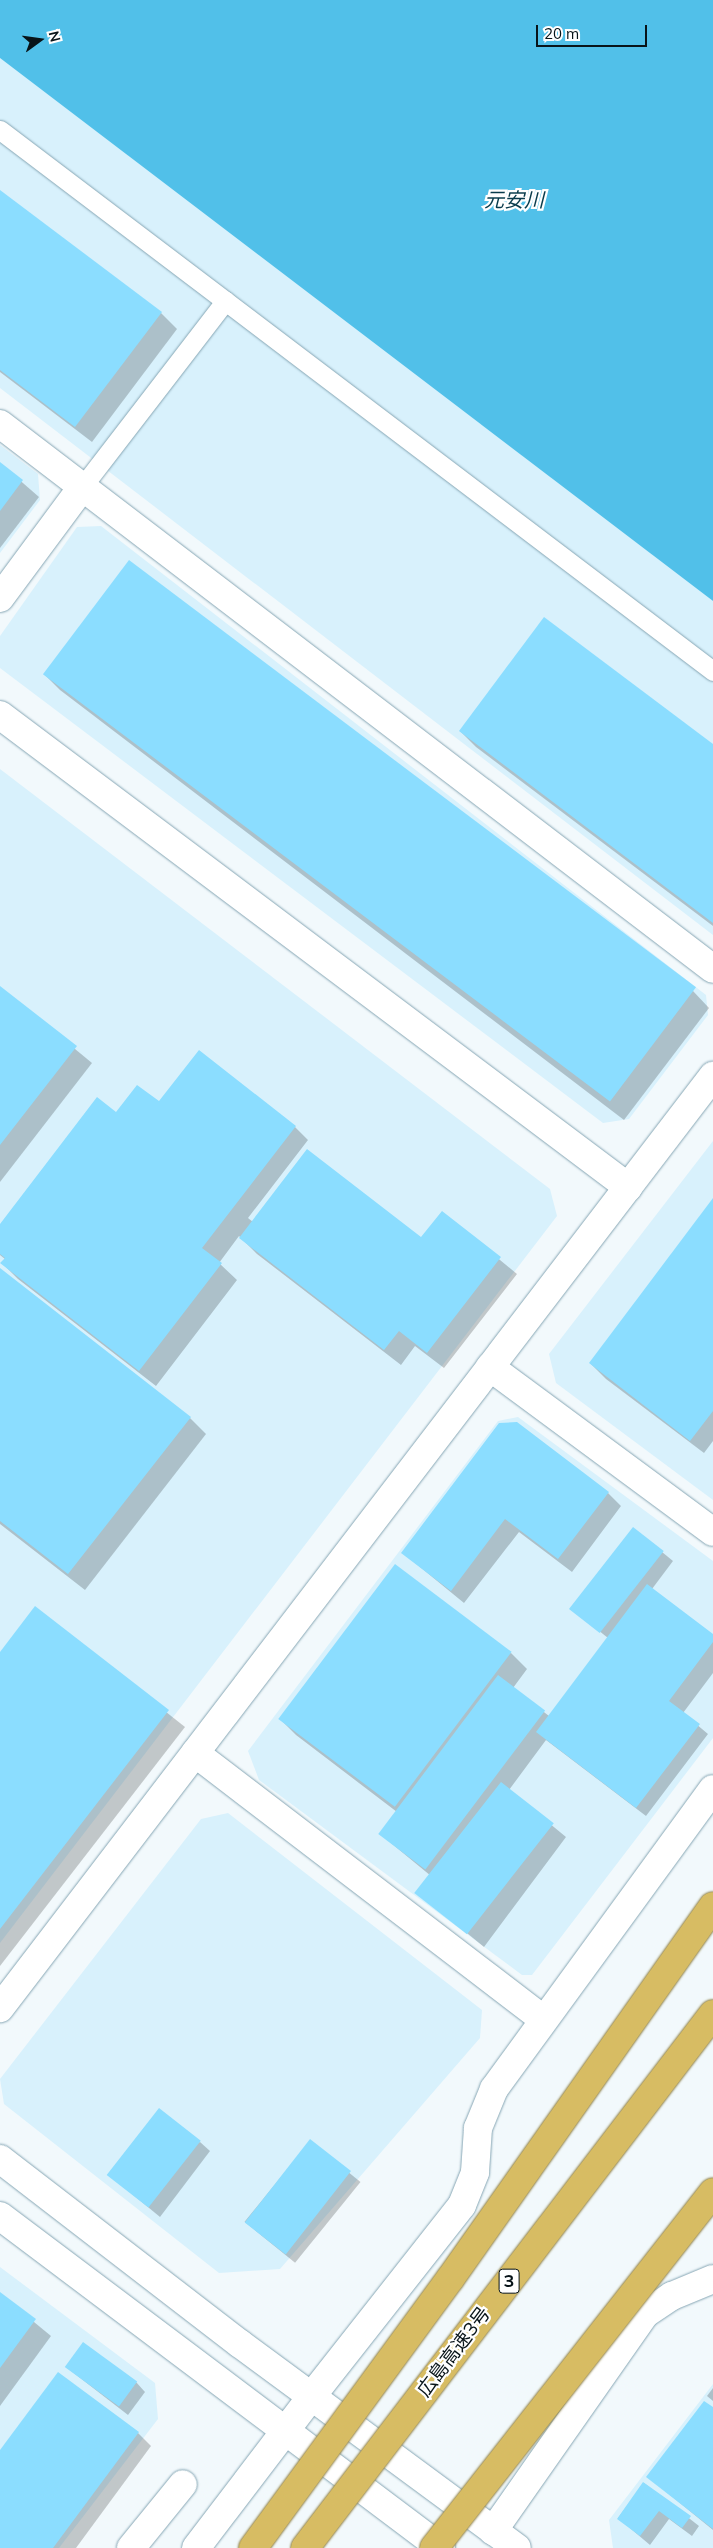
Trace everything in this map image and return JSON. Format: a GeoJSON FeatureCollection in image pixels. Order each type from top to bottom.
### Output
{"type":"FeatureCollection","features":[{"type":"Feature","properties":{"kind":"highway"},"geometry":{"type":"LineString","coordinates":[[253,2548],[450,2279],[713,1906]]}},
{"type":"Feature","properties":{"kind":"highway","name":"広島高速3号"},"geometry":{"type":"LineString","coordinates":[[305,2548],[713,2014]]}},
{"type":"Feature","properties":{"kind":"highway"},"geometry":{"type":"LineString","coordinates":[[434,2548],[713,2192]]}},
{"type":"Feature","properties":{"kind":"street"},"geometry":{"type":"LineString","coordinates":[[0,424],[713,969]]}},
{"type":"Feature","properties":{"kind":"street"},"geometry":{"type":"LineString","coordinates":[[0,598],[82,487]]}},
{"type":"Feature","properties":{"kind":"street"},"geometry":{"type":"LineString","coordinates":[[0,715],[628,1187]]}},
{"type":"Feature","properties":{"kind":"street"},"geometry":{"type":"LineString","coordinates":[[0,2008],[713,1076]]}},
{"type":"Feature","properties":{"kind":"street"},"geometry":{"type":"LineString","coordinates":[[490,1367],[713,1532]]}},
{"type":"Feature","properties":{"kind":"street"},"geometry":{"type":"LineString","coordinates":[[195,1753],[543,2019]]}},
{"type":"Feature","properties":{"kind":"street"},"geometry":{"type":"LineString","coordinates":[[196,2548],[311,2397],[462,2205],[475,2172],[478,2128],[494,2089],[543,2019],[713,1789]]}},
{"type":"Feature","properties":{"kind":"street"},"geometry":{"type":"LineString","coordinates":[[0,2159],[311,2397],[487,2540],[517,2548]]}},
{"type":"Feature","properties":{"kind":"street"},"geometry":{"type":"LineString","coordinates":[[0,2216],[441,2548]]}},
{"type":"Feature","properties":{"kind":"street"},"geometry":{"type":"LineString","coordinates":[[487,2540],[645,2314],[672,2296],[713,2280]]}},
{"type":"Feature","properties":{"kind":"street"},"geometry":{"type":"LineString","coordinates":[[131,2548],[183,2484]]}},
{"type":"Feature","properties":{"kind":"lane"},"geometry":{"type":"LineString","coordinates":[[0,130],[713,671]]}},
{"type":"Feature","properties":{"kind":"lane"},"geometry":{"type":"LineString","coordinates":[[82,487],[225,301]]}},
{"type":"Feature","properties":{"kind":"shaded area"},"geometry":{"type":"Polygon","coordinates":[[[0,58],[713,601],[713,935],[0,388],[0,58]]]}},
{"type":"Feature","properties":{"kind":"shaded area"},"geometry":{"type":"Polygon","coordinates":[[[0,445],[38,474],[40,500],[0,553],[0,445]]]}},
{"type":"Feature","properties":{"kind":"shaded area"},"geometry":{"type":"Polygon","coordinates":[[[101,526],[706,995],[708,1015],[629,1119],[603,1123],[0,668],[0,636],[77,527],[101,526]]]}},
{"type":"Feature","properties":{"kind":"shaded area"},"geometry":{"type":"Polygon","coordinates":[[[0,769],[550,1189],[557,1216],[0,1943],[0,769]]]}},
{"type":"Feature","properties":{"kind":"shaded area"},"geometry":{"type":"Polygon","coordinates":[[[713,1141],[713,1500],[556,1383],[549,1354],[713,1141]]]}},
{"type":"Feature","properties":{"kind":"shaded area"},"geometry":{"type":"Polygon","coordinates":[[[518,1417],[713,1561],[713,1738],[532,1975],[522,1975],[259,1780],[248,1751],[498,1421],[518,1417]]]}},
{"type":"Feature","properties":{"kind":"shaded area"},"geometry":{"type":"Polygon","coordinates":[[[228,1813],[482,2010],[480,2038],[280,2269],[219,2273],[4,2104],[0,2079],[201,1819],[228,1813]]]}},
{"type":"Feature","properties":{"kind":"shaded area"},"geometry":{"type":"Polygon","coordinates":[[[0,2267],[155,2383],[158,2419],[59,2548],[0,2548],[0,2267]]]}},
{"type":"Feature","properties":{"kind":"shaded area"},"geometry":{"type":"Polygon","coordinates":[[[713,2384],[713,2548],[613,2548],[609,2520],[713,2384]]]}},
{"type":"Feature","properties":{"kind":"water","name":"元安川"},"geometry":{"type":"Polygon","coordinates":[[[0,0],[713,0],[713,601],[0,58],[0,0]]]}},
{"type":"Feature","properties":{"kind":"building"},"geometry":{"type":"Polygon","coordinates":[[[0,190],[162,312],[75,427],[0,370],[0,190]]]}},
{"type":"Feature","properties":{"kind":"building"},"geometry":{"type":"Polygon","coordinates":[[[0,462],[23,480],[0,511],[0,462]]]}},
{"type":"Feature","properties":{"kind":"building"},"geometry":{"type":"Polygon","coordinates":[[[129,560],[696,987],[610,1101],[43,674],[129,560]]]}},
{"type":"Feature","properties":{"kind":"building"},"geometry":{"type":"Polygon","coordinates":[[[544,617],[713,744],[713,923],[459,731],[544,617]]]}},
{"type":"Feature","properties":{"kind":"building"},"geometry":{"type":"Polygon","coordinates":[[[0,986],[77,1046],[0,1145],[0,986]]]}},
{"type":"Feature","properties":{"kind":"building"},"geometry":{"type":"Polygon","coordinates":[[[199,1050],[296,1126],[202,1248],[222,1263],[139,1371],[0,1263],[5,1258],[0,1254],[0,1224],[97,1097],[116,1112],[137,1085],[159,1101],[199,1050]]]}},
{"type":"Feature","properties":{"kind":"building"},"geometry":{"type":"Polygon","coordinates":[[[307,1149],[421,1237],[442,1211],[501,1257],[427,1353],[399,1331],[384,1350],[239,1238],[307,1149]]]}},
{"type":"Feature","properties":{"kind":"building"},"geometry":{"type":"Polygon","coordinates":[[[713,1198],[713,1411],[690,1441],[589,1363],[713,1198]]]}},
{"type":"Feature","properties":{"kind":"building"},"geometry":{"type":"Polygon","coordinates":[[[0,1268],[191,1417],[68,1574],[0,1521],[0,1268]]]}},
{"type":"Feature","properties":{"kind":"building"},"geometry":{"type":"Polygon","coordinates":[[[517,1422],[609,1492],[558,1559],[505,1519],[451,1591],[401,1553],[499,1423],[517,1422]]]}},
{"type":"Feature","properties":{"kind":"building"},"geometry":{"type":"Polygon","coordinates":[[[633,1527],[664,1551],[600,1633],[569,1609],[633,1527]]]}},
{"type":"Feature","properties":{"kind":"building"},"geometry":{"type":"Polygon","coordinates":[[[395,1564],[512,1652],[395,1807],[278,1719],[395,1564]]]}},
{"type":"Feature","properties":{"kind":"building"},"geometry":{"type":"Polygon","coordinates":[[[647,1584],[713,1634],[713,1642],[669,1701],[700,1724],[636,1808],[536,1732],[647,1584]]]}},
{"type":"Feature","properties":{"kind":"building"},"geometry":{"type":"Polygon","coordinates":[[[35,1606],[169,1710],[0,1929],[0,1652],[35,1606]]]}},
{"type":"Feature","properties":{"kind":"building"},"geometry":{"type":"Polygon","coordinates":[[[498,1675],[545,1711],[425,1869],[378,1834],[498,1675]]]}},
{"type":"Feature","properties":{"kind":"building"},"geometry":{"type":"Polygon","coordinates":[[[501,1782],[554,1823],[467,1934],[414,1893],[501,1782]]]}},
{"type":"Feature","properties":{"kind":"building"},"geometry":{"type":"Polygon","coordinates":[[[159,2108],[201,2141],[148,2208],[107,2175],[159,2108]]]}},
{"type":"Feature","properties":{"kind":"building"},"geometry":{"type":"Polygon","coordinates":[[[310,2139],[351,2171],[286,2255],[245,2223],[310,2139]]]}},
{"type":"Feature","properties":{"kind":"building"},"geometry":{"type":"Polygon","coordinates":[[[0,2292],[36,2319],[0,2368],[0,2292]]]}},
{"type":"Feature","properties":{"kind":"building"},"geometry":{"type":"Polygon","coordinates":[[[83,2342],[137,2381],[119,2406],[65,2367],[83,2342]]]}},
{"type":"Feature","properties":{"kind":"building"},"geometry":{"type":"Polygon","coordinates":[[[58,2372],[139,2432],[53,2548],[0,2548],[0,2450],[58,2372]]]}},
{"type":"Feature","properties":{"kind":"building"},"geometry":{"type":"Polygon","coordinates":[[[704,2401],[713,2407],[713,2529],[646,2477],[704,2401]]]}},
{"type":"Feature","properties":{"kind":"building"},"geometry":{"type":"Polygon","coordinates":[[[643,2482],[691,2516],[682,2528],[659,2511],[640,2536],[617,2519],[643,2482]]]}}]}
